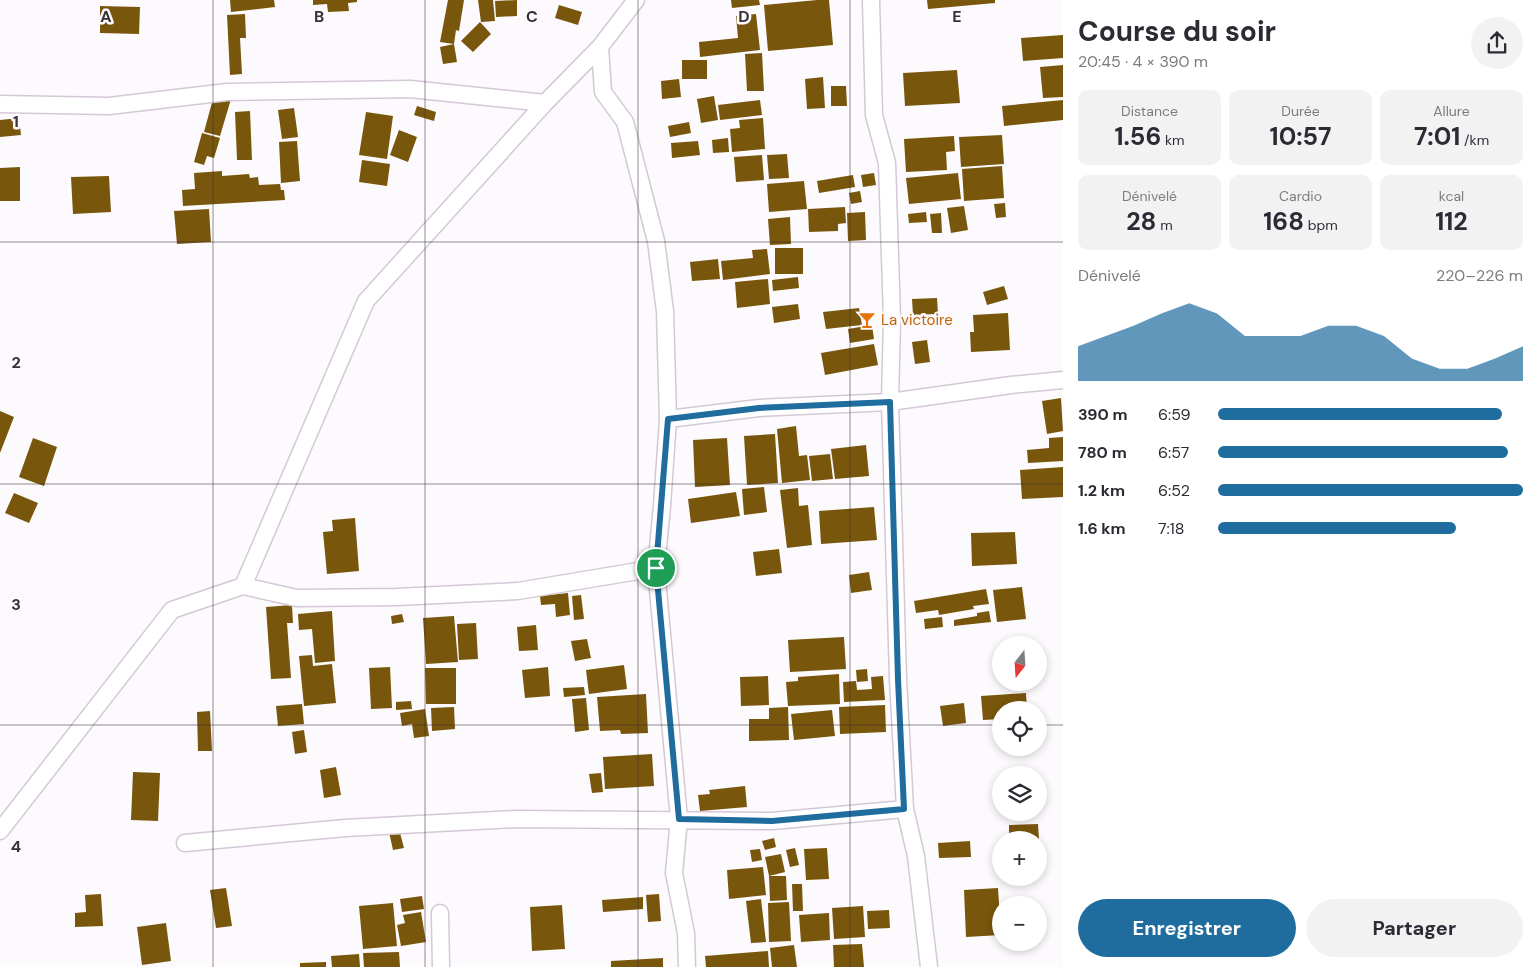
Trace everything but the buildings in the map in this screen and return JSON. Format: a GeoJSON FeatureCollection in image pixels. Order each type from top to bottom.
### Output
{"type":"FeatureCollection","features":[{"type":"Feature","properties":{"kind":"street"},"geometry":{"type":"LineString","coordinates":[[243,586],[366,301],[545,103],[600,47],[636,0]]}},
{"type":"Feature","properties":{"kind":"street"},"geometry":{"type":"LineString","coordinates":[[871,0],[874,115],[887,162],[892,319],[890,402],[898,679],[904,809],[916,856],[929,967]]}},
{"type":"Feature","properties":{"kind":"street"},"geometry":{"type":"LineString","coordinates":[[600,47],[603,92],[625,122],[656,241],[665,311],[668,419],[656,568],[679,819],[674,873],[686,933],[687,967]]}},
{"type":"Feature","properties":{"kind":"street"},"geometry":{"type":"LineString","coordinates":[[0,104],[109,106],[227,92],[410,89],[545,103]]}},
{"type":"Feature","properties":{"kind":"street"},"geometry":{"type":"LineString","coordinates":[[668,419],[759,408],[890,402],[1011,385],[1063,380]]}},
{"type":"Feature","properties":{"kind":"street"},"geometry":{"type":"LineString","coordinates":[[0,831],[172,610],[243,586],[297,598],[397,597],[518,591],[656,568]]}},
{"type":"Feature","properties":{"kind":"street"},"geometry":{"type":"LineString","coordinates":[[186,843],[345,828],[516,819],[772,821],[904,809]]}},
{"type":"Feature","properties":{"kind":"street"},"geometry":{"type":"LineString","coordinates":[[440,913],[440,967]]}},
{"type":"Feature","properties":{"kind":"place","name":"La victoire"},"geometry":{"type":"Point","coordinates":[867,320]}},
{"type":"Feature","properties":{"kind":"route"},"geometry":{"type":"LineString","coordinates":[[890,402],[898,679],[904,809],[772,821],[679,819],[656,568],[668,419],[759,408],[890,402]]}}]}
